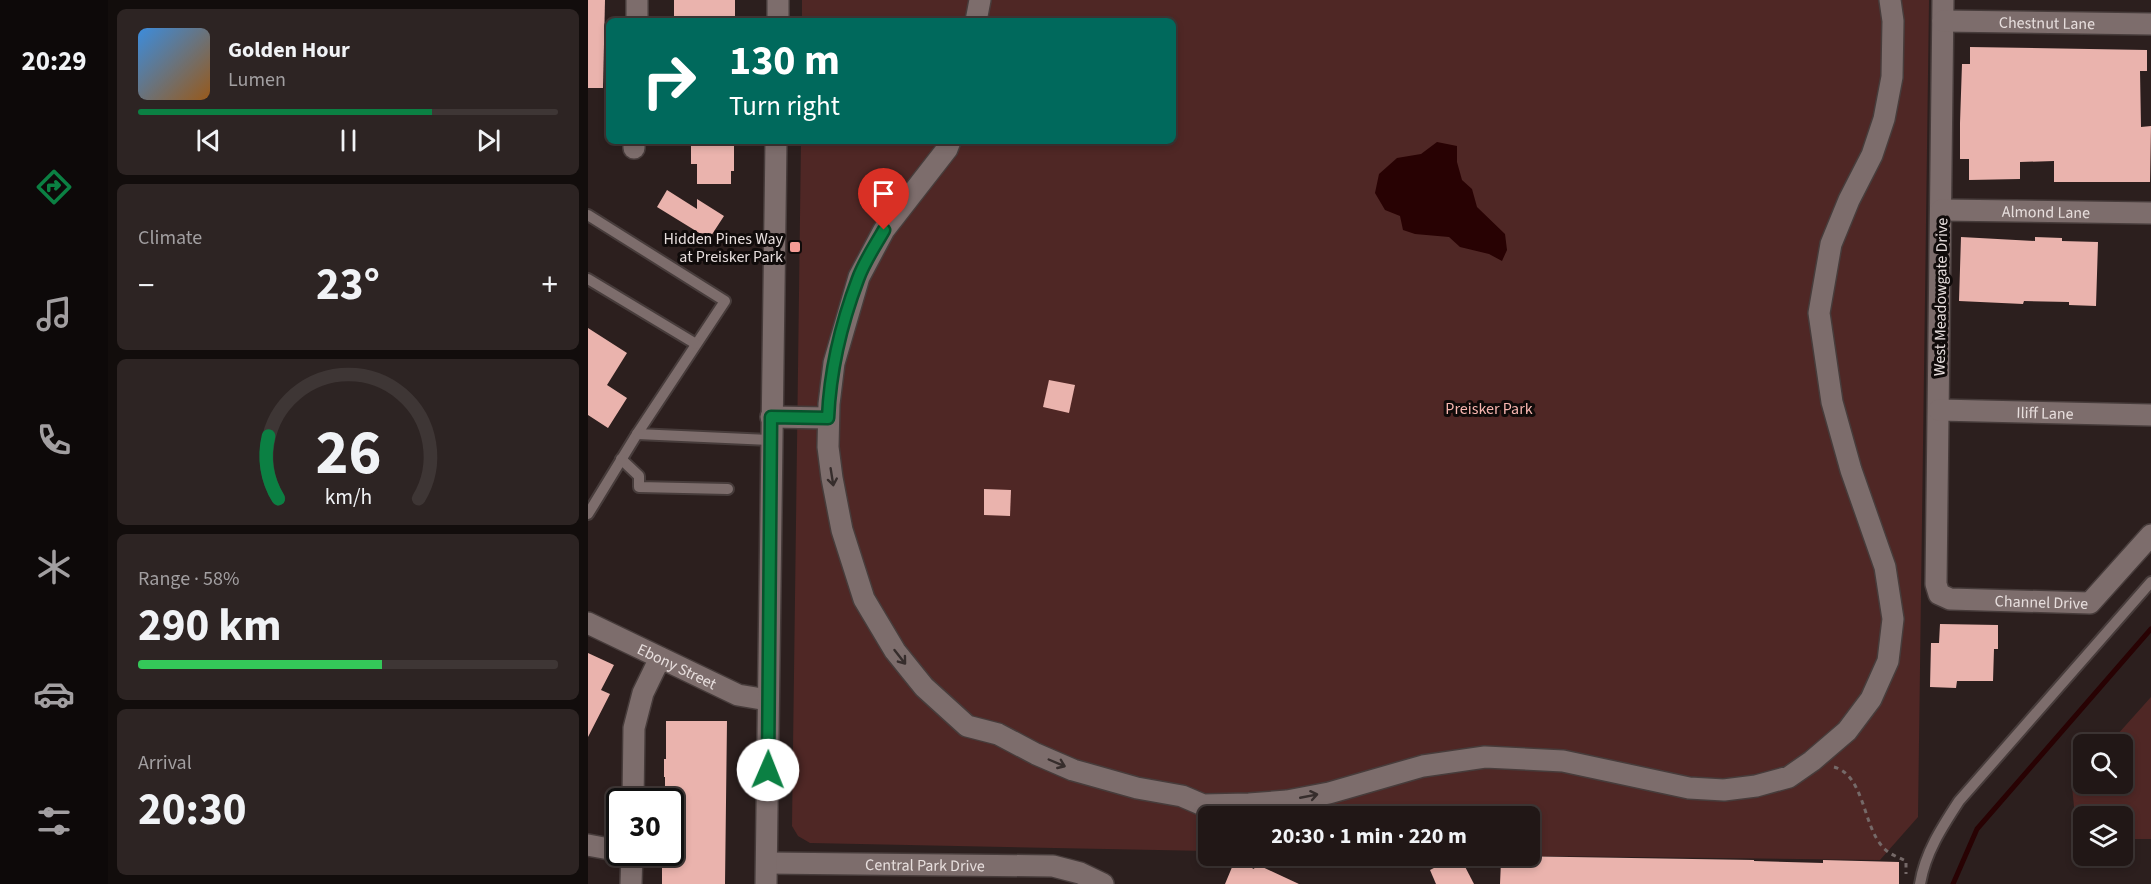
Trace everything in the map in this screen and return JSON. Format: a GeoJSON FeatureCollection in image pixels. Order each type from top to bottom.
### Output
{"type":"FeatureCollection","features":[{"type":"Feature","properties":{"kind":"street"},"geometry":{"type":"LineString","coordinates":[[637,0],[637,18]]}},
{"type":"Feature","properties":{"kind":"street"},"geometry":{"type":"LineString","coordinates":[[778,0],[778,18]]}},
{"type":"Feature","properties":{"kind":"street"},"geometry":{"type":"LineString","coordinates":[[977,18],[980,0]]}},
{"type":"Feature","properties":{"kind":"street"},"geometry":{"type":"LineString","coordinates":[[949,144],[884,230],[859,277],[834,363],[828,418],[828,447],[842,530],[864,599],[894,651],[924,687],[967,726],[998,734],[1073,770],[1137,788],[1182,796],[1203,805],[1287,801],[1329,793],[1423,766],[1485,757],[1563,761],[1689,788],[1724,790],[1756,786],[1789,777],[1847,731],[1871,699],[1888,661],[1893,619],[1885,567],[1851,470],[1832,402],[1819,313],[1832,244],[1849,200],[1872,155],[1884,119],[1892,77],[1893,21],[1890,0]]}},
{"type":"Feature","properties":{"kind":"street","name":"Chestnut Lane"},"geometry":{"type":"LineString","coordinates":[[1943,10],[2151,24]]}},
{"type":"Feature","properties":{"kind":"street","name":"West Meadowgate Drive"},"geometry":{"type":"LineString","coordinates":[[1939,594],[1936,584],[1943,10]]}},
{"type":"Feature","properties":{"kind":"street"},"geometry":{"type":"LineString","coordinates":[[767,874],[776,144]]}},
{"type":"Feature","properties":{"kind":"street","name":"Almond Lane"},"geometry":{"type":"LineString","coordinates":[[1941,210],[2151,213]]}},
{"type":"Feature","properties":{"kind":"street","name":"Iliff Lane"},"geometry":{"type":"LineString","coordinates":[[1939,410],[2151,415]]}},
{"type":"Feature","properties":{"kind":"street"},"geometry":{"type":"LineString","coordinates":[[771,417],[828,418]]}},
{"type":"Feature","properties":{"kind":"street","name":"Channel Drive"},"geometry":{"type":"LineString","coordinates":[[1939,594],[1950,599],[2090,603],[2151,535]]}},
{"type":"Feature","properties":{"kind":"street","name":"Ebony Street"},"geometry":{"type":"LineString","coordinates":[[588,623],[738,695],[768,700]]}},
{"type":"Feature","properties":{"kind":"street"},"geometry":{"type":"LineString","coordinates":[[633,788],[634,728],[643,693],[660,658]]}},
{"type":"Feature","properties":{"kind":"street"},"geometry":{"type":"LineString","coordinates":[[588,845],[606,848]]}},
{"type":"Feature","properties":{"kind":"street"},"geometry":{"type":"LineString","coordinates":[[629,866],[631,884]]}},
{"type":"Feature","properties":{"kind":"street","name":"Central Park Drive"},"geometry":{"type":"LineString","coordinates":[[767,874],[992,875],[1053,866],[1080,873],[1103,884]]}},
{"type":"Feature","properties":{"kind":"lane"},"geometry":{"type":"LineString","coordinates":[[588,215],[724,301],[588,514]]}},
{"type":"Feature","properties":{"kind":"lane"},"geometry":{"type":"LineString","coordinates":[[588,279],[696,344]]}},
{"type":"Feature","properties":{"kind":"lane"},"geometry":{"type":"LineString","coordinates":[[637,434],[771,440]]}},
{"type":"Feature","properties":{"kind":"lane"},"geometry":{"type":"LineString","coordinates":[[621,459],[639,476],[639,487],[728,489]]}},
{"type":"Feature","properties":{"kind":"lane"},"geometry":{"type":"LineString","coordinates":[[1920,884],[1923,868],[1939,832],[1959,801],[2151,582]]}},
{"type":"Feature","properties":{"kind":"path"},"geometry":{"type":"LineString","coordinates":[[1812,761],[1839,768],[1853,780],[1882,846],[1893,855],[1906,861],[1906,884]]}},
{"type":"Feature","properties":{"kind":"green space","name":"Preisker Park"},"geometry":{"type":"Polygon","coordinates":[[[802,0],[1929,0],[1918,817],[1880,860],[1540,856],[1540,806],[1198,806],[1198,851],[810,843],[798,836],[792,826],[801,144],[1176,144],[1176,18],[802,18],[802,0]]]}},
{"type":"Feature","properties":{"kind":"green space"},"geometry":{"type":"Polygon","coordinates":[[[2151,697],[2151,839],[2133,839],[2133,806],[2074,806],[2072,786],[2073,785],[2073,794],[2133,794],[2133,734],[2118,734],[2151,697]]]}},
{"type":"Feature","properties":{"kind":"shaded area"},"geometry":{"type":"Polygon","coordinates":[[[1437,142],[1457,146],[1457,162],[1462,180],[1472,189],[1477,207],[1505,234],[1507,250],[1502,261],[1489,254],[1460,247],[1449,237],[1415,234],[1403,230],[1400,216],[1385,210],[1375,193],[1379,174],[1397,158],[1421,154],[1437,142]]]}},
{"type":"Feature","properties":{"kind":"building"},"geometry":{"type":"Polygon","coordinates":[[[588,0],[605,0],[603,88],[588,88],[588,0]]]}},
{"type":"Feature","properties":{"kind":"building"},"geometry":{"type":"Polygon","coordinates":[[[674,0],[735,0],[735,18],[674,18],[674,0]]]}},
{"type":"Feature","properties":{"kind":"building"},"geometry":{"type":"Polygon","coordinates":[[[1970,47],[2147,50],[2147,71],[2140,71],[2141,127],[2151,126],[2150,182],[2054,182],[2054,161],[2020,162],[2020,179],[1969,180],[1969,159],[1960,159],[1960,123],[1962,64],[1970,64],[1970,47]]]}},
{"type":"Feature","properties":{"kind":"building"},"geometry":{"type":"Polygon","coordinates":[[[691,144],[734,144],[734,171],[731,171],[731,184],[697,184],[697,164],[691,164],[691,144]]]}},
{"type":"Feature","properties":{"kind":"building"},"geometry":{"type":"Polygon","coordinates":[[[667,190],[697,209],[697,199],[724,216],[709,239],[657,207],[667,190]]]}},
{"type":"Feature","properties":{"kind":"building"},"geometry":{"type":"Polygon","coordinates":[[[1961,237],[2035,241],[2035,237],[2062,238],[2062,241],[2098,242],[2096,306],[2069,305],[2069,302],[2024,301],[2023,304],[1959,301],[1961,237]]]}},
{"type":"Feature","properties":{"kind":"building"},"geometry":{"type":"Polygon","coordinates":[[[588,328],[627,353],[607,385],[627,398],[608,428],[588,415],[588,328]]]}},
{"type":"Feature","properties":{"kind":"building"},"geometry":{"type":"Polygon","coordinates":[[[1049,380],[1075,385],[1069,413],[1043,407],[1049,380]]]}},
{"type":"Feature","properties":{"kind":"building"},"geometry":{"type":"Polygon","coordinates":[[[984,489],[1011,490],[1010,516],[984,515],[984,489]]]}},
{"type":"Feature","properties":{"kind":"building"},"geometry":{"type":"Polygon","coordinates":[[[1940,624],[1998,625],[1998,649],[1994,649],[1993,681],[1957,681],[1956,688],[1930,687],[1931,643],[1939,643],[1940,624]]]}},
{"type":"Feature","properties":{"kind":"building"},"geometry":{"type":"Polygon","coordinates":[[[588,653],[614,665],[601,690],[610,694],[588,737],[588,653]]]}},
{"type":"Feature","properties":{"kind":"building"},"geometry":{"type":"Polygon","coordinates":[[[666,721],[727,721],[725,884],[662,884],[662,866],[684,866],[684,788],[665,788],[664,759],[666,759],[666,721]]]}},
{"type":"Feature","properties":{"kind":"building"},"geometry":{"type":"Polygon","coordinates":[[[1540,857],[1823,863],[1823,860],[1899,862],[1899,884],[1500,884],[1501,866],[1540,866],[1540,857]]]}},
{"type":"Feature","properties":{"kind":"building"},"geometry":{"type":"Polygon","coordinates":[[[1232,866],[1248,866],[1254,869],[1255,866],[1260,866],[1299,884],[1225,884],[1232,866]]]}},
{"type":"Feature","properties":{"kind":"building"},"geometry":{"type":"Polygon","coordinates":[[[1438,866],[1465,866],[1474,884],[1436,884],[1430,870],[1438,866]]]}},
{"type":"Feature","properties":{"kind":"waterway"},"geometry":{"type":"LineString","coordinates":[[1953,884],[1977,829],[2151,629]]}},
{"type":"Feature","properties":{"kind":"place","name":"Hidden Pines Way at Preisker Park"},"geometry":{"type":"Point","coordinates":[795,247]}},
{"type":"Feature","properties":{"kind":"route"},"geometry":{"type":"LineString","coordinates":[[768,770],[771,417],[828,418],[834,363],[842,332],[859,277],[884,230]]}}]}
